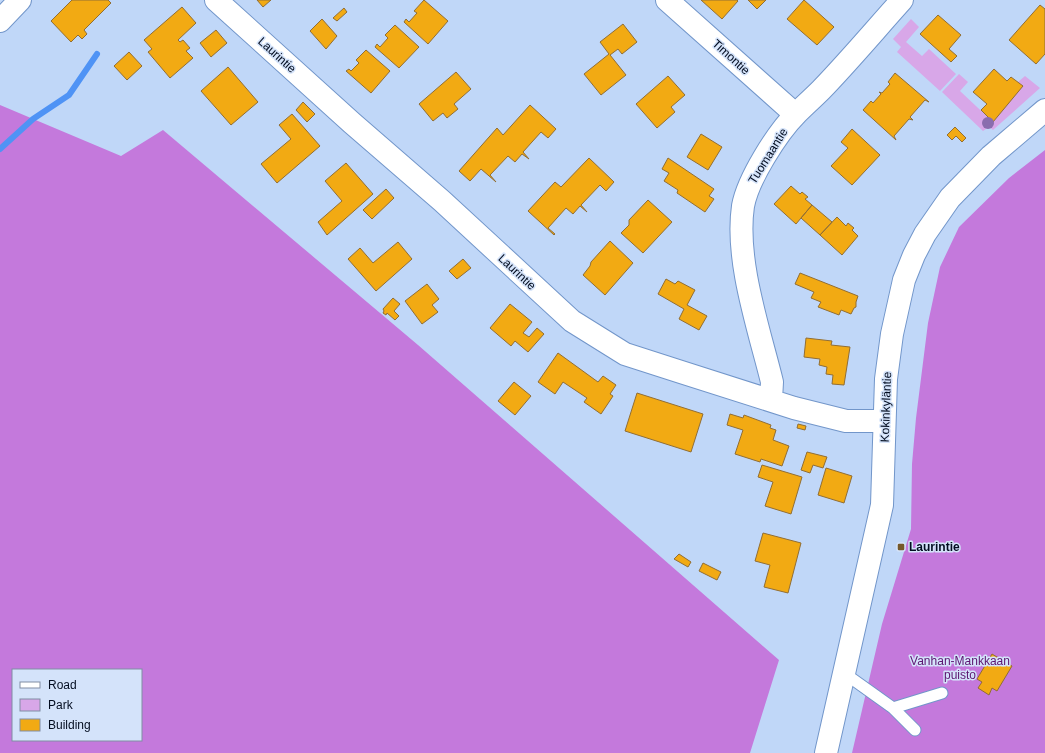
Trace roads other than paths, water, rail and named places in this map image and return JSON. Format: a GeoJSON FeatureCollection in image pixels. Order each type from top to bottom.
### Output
{"type":"FeatureCollection","features":[{"type":"Feature","properties":{"kind":"street"},"geometry":{"type":"LineString","coordinates":[[0,21],[20,0]]}},
{"type":"Feature","properties":{"kind":"street","name":"Laurintie"},"geometry":{"type":"LineString","coordinates":[[216,0],[352,123],[442,200],[572,321],[625,354],[771,400],[846,421],[884,421]]}},
{"type":"Feature","properties":{"kind":"street","name":"Timontie"},"geometry":{"type":"LineString","coordinates":[[667,0],[795,114]]}},
{"type":"Feature","properties":{"kind":"street","name":"Tuomaantie"},"geometry":{"type":"LineString","coordinates":[[771,400],[772,382],[744,257],[742,233],[743,206],[750,181],[767,153],[795,114],[821,91],[902,0]]}},
{"type":"Feature","properties":{"kind":"street","name":"Kokinkyläntie"},"geometry":{"type":"LineString","coordinates":[[826,753],[882,505],[886,379],[898,304],[904,280],[918,248],[950,198],[991,156],[1045,110]]}},
{"type":"Feature","properties":{"kind":"lane"},"geometry":{"type":"LineString","coordinates":[[844,673],[892,708],[915,730]]}},
{"type":"Feature","properties":{"kind":"lane"},"geometry":{"type":"LineString","coordinates":[[892,708],[942,693]]}},
{"type":"Feature","properties":{"kind":"waterway"},"geometry":{"type":"LineString","coordinates":[[0,149],[33,119],[69,95],[97,54]]}},
{"type":"Feature","properties":{"kind":"place","name":"Laurintie"},"geometry":{"type":"Point","coordinates":[901,547]}},
{"type":"Feature","properties":{"kind":"park label","name":"Vanhan-Mankkaan puisto"},"geometry":{"type":"Point","coordinates":[960,668]}}]}
